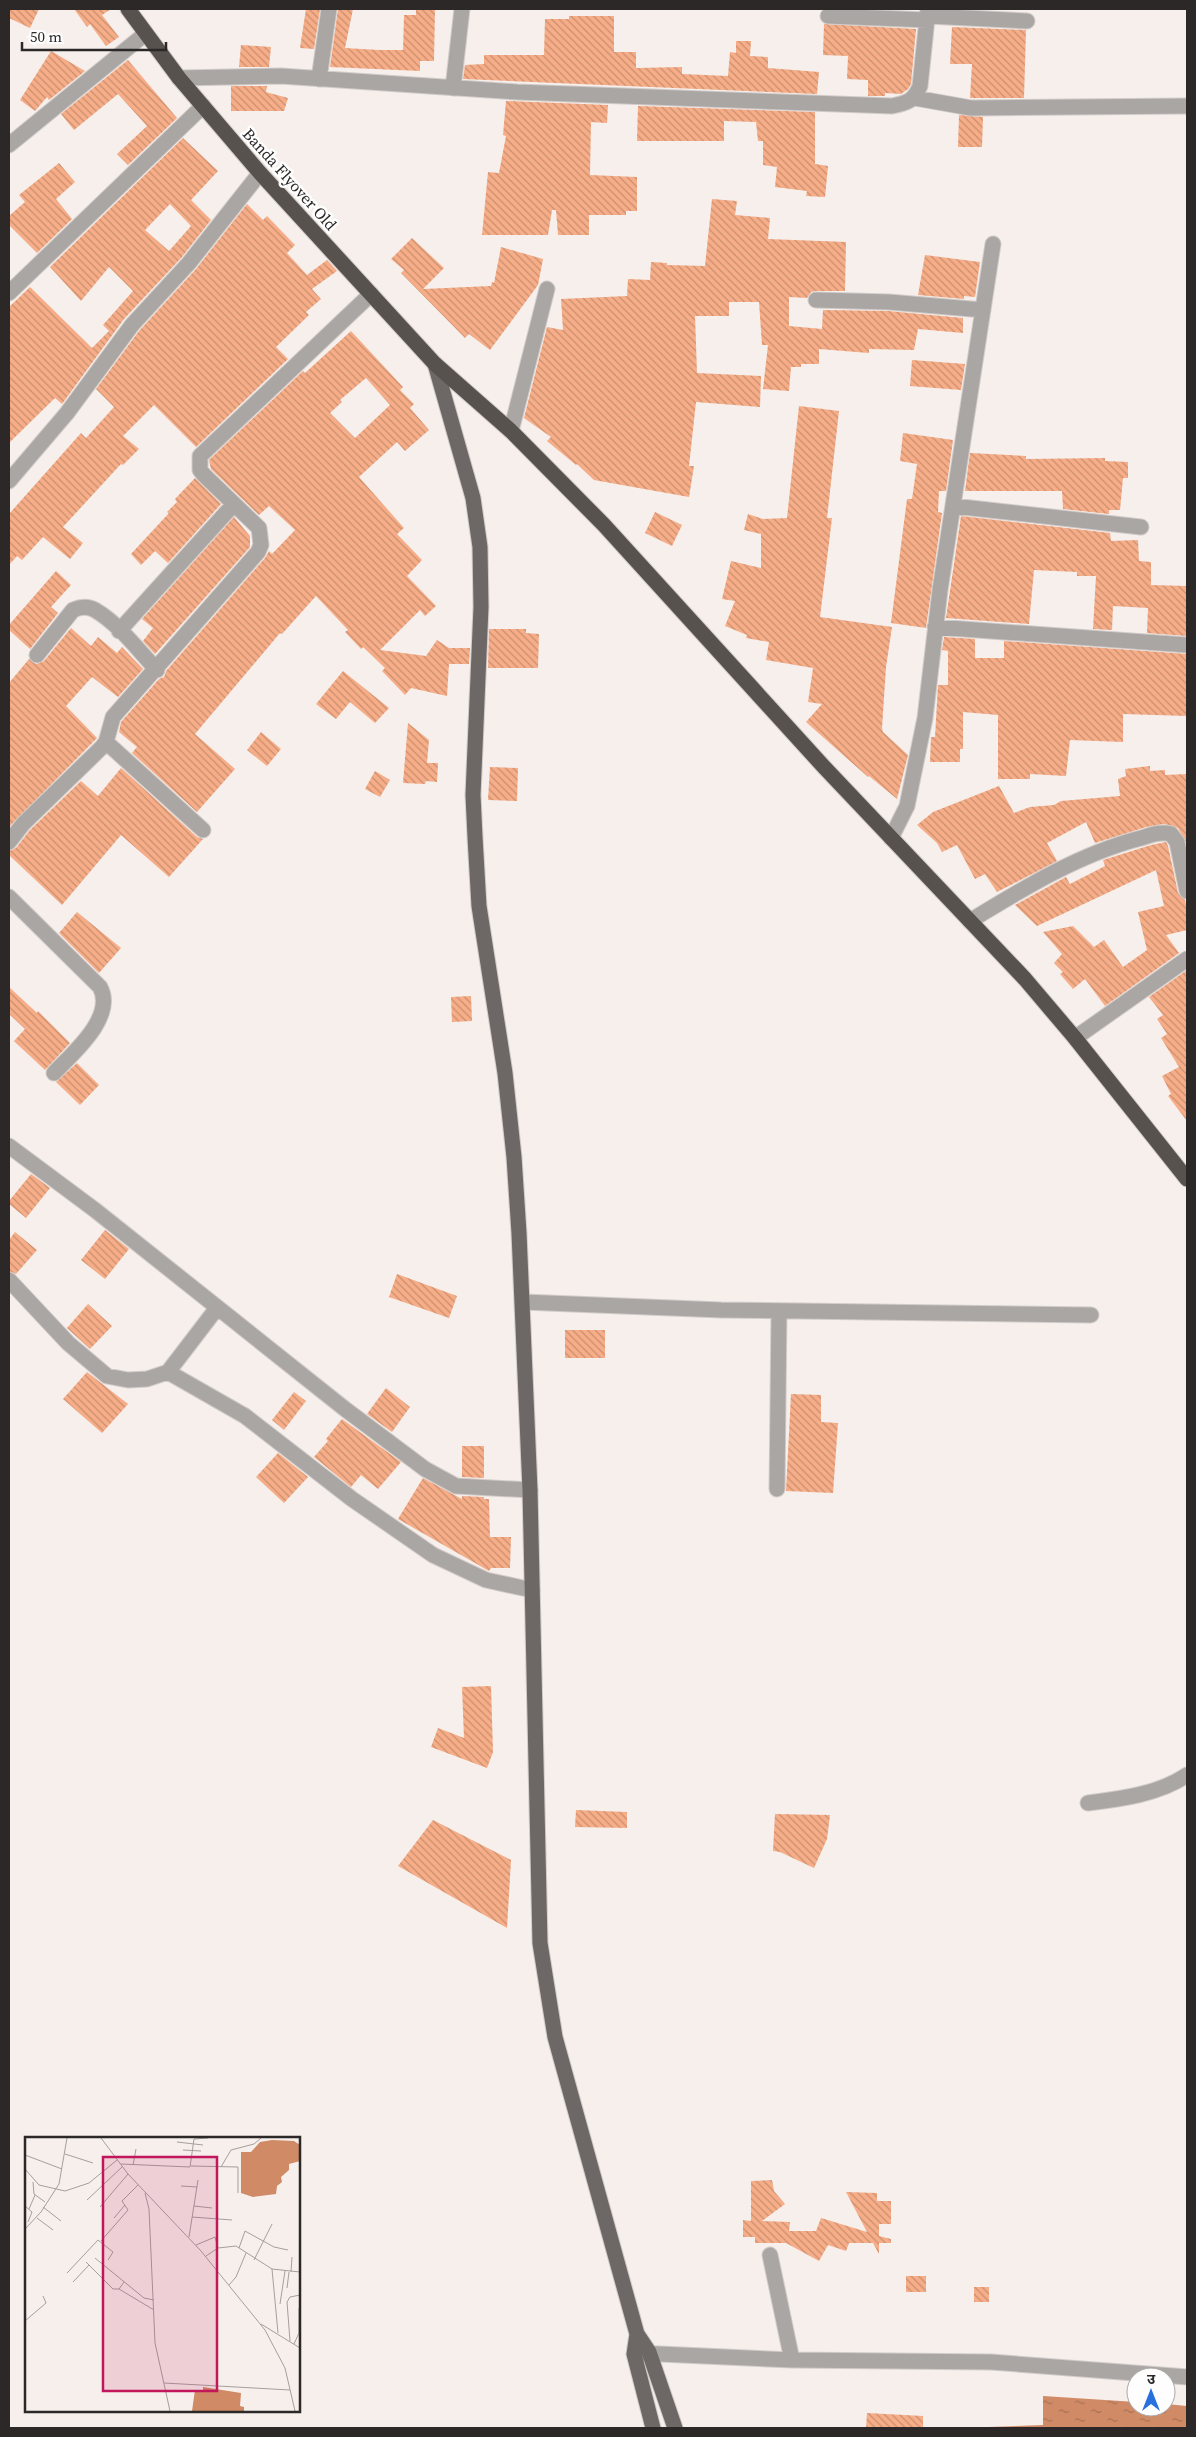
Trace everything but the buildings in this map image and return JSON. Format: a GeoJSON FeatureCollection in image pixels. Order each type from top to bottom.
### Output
{"type":"FeatureCollection","features":[{"type":"Feature","properties":{"kind":"highway","name":"Banda Flyover Old"},"geometry":{"type":"LineString","coordinates":[[128,9],[179,78],[260,173],[435,364],[510,432],[604,525],[824,767],[1024,979],[1075,1038],[1187,1179]]}},
{"type":"Feature","properties":{"kind":"main road"},"geometry":{"type":"LineString","coordinates":[[435,364],[473,498],[480,547],[481,607],[473,795],[478,906],[507,1092],[514,1158],[523,1302],[537,1738],[540,1943],[546,1988],[566,2080],[642,2353],[653,2428]]}},
{"type":"Feature","properties":{"kind":"main road"},"geometry":{"type":"LineString","coordinates":[[642,2353],[675,2428]]}},
{"type":"Feature","properties":{"kind":"street"},"geometry":{"type":"LineString","coordinates":[[319,79],[329,9]]}},
{"type":"Feature","properties":{"kind":"street"},"geometry":{"type":"LineString","coordinates":[[453,88],[462,9]]}},
{"type":"Feature","properties":{"kind":"street"},"geometry":{"type":"LineString","coordinates":[[179,78],[281,76],[453,88],[892,106],[906,104],[915,98],[920,86],[928,15]]}},
{"type":"Feature","properties":{"kind":"street"},"geometry":{"type":"LineString","coordinates":[[828,16],[928,15],[1026,21]]}},
{"type":"Feature","properties":{"kind":"street"},"geometry":{"type":"LineString","coordinates":[[9,145],[145,34]]}},
{"type":"Feature","properties":{"kind":"street"},"geometry":{"type":"LineString","coordinates":[[915,98],[971,108],[1187,106]]}},
{"type":"Feature","properties":{"kind":"street"},"geometry":{"type":"LineString","coordinates":[[9,293],[203,106]]}},
{"type":"Feature","properties":{"kind":"street"},"geometry":{"type":"LineString","coordinates":[[9,481],[67,413],[132,325],[189,263],[260,173]]}},
{"type":"Feature","properties":{"kind":"street"},"geometry":{"type":"LineString","coordinates":[[891,838],[907,806],[925,718],[935,626],[992,244]]}},
{"type":"Feature","properties":{"kind":"street"},"geometry":{"type":"LineString","coordinates":[[510,432],[547,288]]}},
{"type":"Feature","properties":{"kind":"street"},"geometry":{"type":"LineString","coordinates":[[9,842],[22,824],[106,742],[113,717],[157,670],[258,552],[261,545],[259,528],[200,470],[200,456],[371,294]]}},
{"type":"Feature","properties":{"kind":"street"},"geometry":{"type":"LineString","coordinates":[[816,300],[889,302],[983,310]]}},
{"type":"Feature","properties":{"kind":"street"},"geometry":{"type":"LineString","coordinates":[[119,631],[234,504]]}},
{"type":"Feature","properties":{"kind":"street"},"geometry":{"type":"LineString","coordinates":[[953,506],[1141,527]]}},
{"type":"Feature","properties":{"kind":"street"},"geometry":{"type":"LineString","coordinates":[[37,656],[73,610],[81,607],[94,609],[119,631],[157,670]]}},
{"type":"Feature","properties":{"kind":"street"},"geometry":{"type":"LineString","coordinates":[[935,626],[1187,646]]}},
{"type":"Feature","properties":{"kind":"street"},"geometry":{"type":"LineString","coordinates":[[106,742],[203,830]]}},
{"type":"Feature","properties":{"kind":"street"},"geometry":{"type":"LineString","coordinates":[[970,921],[1065,866],[1129,841],[1160,833],[1171,834],[1176,842],[1187,891]]}},
{"type":"Feature","properties":{"kind":"street"},"geometry":{"type":"LineString","coordinates":[[9,897],[100,986],[103,993],[97,1024],[91,1036],[54,1073]]}},
{"type":"Feature","properties":{"kind":"street"},"geometry":{"type":"LineString","coordinates":[[1075,1038],[1187,959]]}},
{"type":"Feature","properties":{"kind":"street"},"geometry":{"type":"LineString","coordinates":[[9,1146],[95,1210],[345,1409],[444,1480],[456,1486],[530,1490]]}},
{"type":"Feature","properties":{"kind":"street"},"geometry":{"type":"LineString","coordinates":[[9,1280],[68,1343],[107,1376],[128,1380],[147,1379],[168,1372],[217,1308]]}},
{"type":"Feature","properties":{"kind":"street"},"geometry":{"type":"LineString","coordinates":[[523,1302],[778,1311],[1091,1315]]}},
{"type":"Feature","properties":{"kind":"street"},"geometry":{"type":"LineString","coordinates":[[777,1489],[778,1311]]}},
{"type":"Feature","properties":{"kind":"street"},"geometry":{"type":"LineString","coordinates":[[168,1372],[246,1416],[352,1499],[433,1555],[486,1580],[532,1590]]}},
{"type":"Feature","properties":{"kind":"street"},"geometry":{"type":"LineString","coordinates":[[1088,1803],[1129,1798],[1180,1780],[1187,1775]]}},
{"type":"Feature","properties":{"kind":"street"},"geometry":{"type":"LineString","coordinates":[[770,2256],[792,2360]]}},
{"type":"Feature","properties":{"kind":"street"},"geometry":{"type":"LineString","coordinates":[[642,2353],[792,2360],[991,2362],[1187,2377]]}},
{"type":"Feature","properties":{"kind":"water"},"geometry":{"type":"Polygon","coordinates":[[[1043,2396],[1126,2401],[1126,2417],[1176,2417],[1176,2405],[1187,2406],[1187,2428],[958,2428],[1043,2425],[1043,2396]]]}}]}
